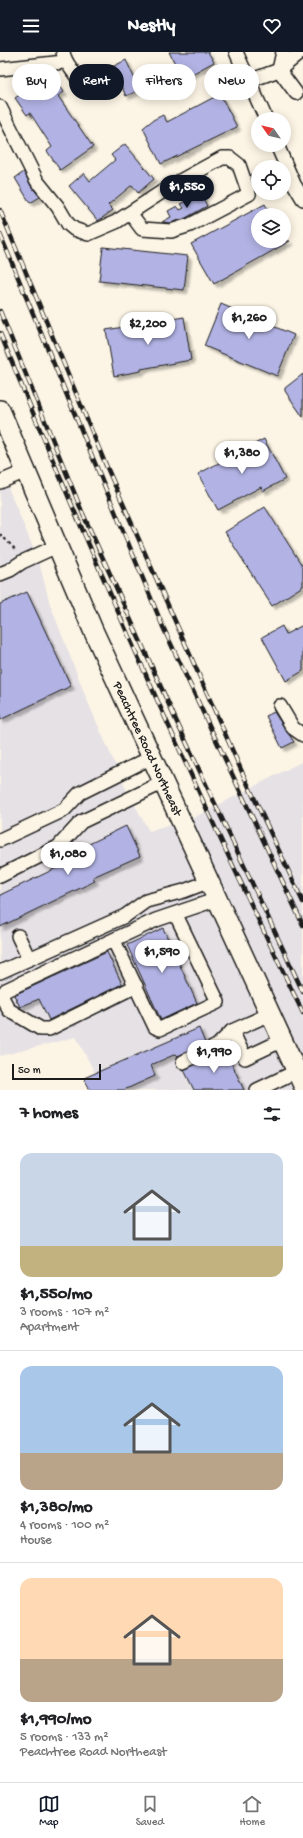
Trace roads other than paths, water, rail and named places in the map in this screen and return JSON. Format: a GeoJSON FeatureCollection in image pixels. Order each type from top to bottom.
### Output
{"type":"FeatureCollection","features":[{"type":"Feature","properties":{"kind":"highway","name":"Peachtree Road Northeast"},"geometry":{"type":"LineString","coordinates":[[0,410],[56,546],[93,630],[300,1078]]}},
{"type":"Feature","properties":{"kind":"street"},"geometry":{"type":"LineString","coordinates":[[236,52],[241,64]]}},
{"type":"Feature","properties":{"kind":"street"},"geometry":{"type":"LineString","coordinates":[[283,52],[279,70],[296,93]]}},
{"type":"Feature","properties":{"kind":"street"},"geometry":{"type":"LineString","coordinates":[[259,77],[279,70],[301,52]]}},
{"type":"Feature","properties":{"kind":"street"},"geometry":{"type":"LineString","coordinates":[[0,68],[63,57]]}},
{"type":"Feature","properties":{"kind":"street"},"geometry":{"type":"LineString","coordinates":[[258,100],[263,112]]}},
{"type":"Feature","properties":{"kind":"street"},"geometry":{"type":"LineString","coordinates":[[0,107],[37,181],[58,207],[68,224],[74,229],[88,234],[116,222],[170,186],[222,158],[230,158],[239,165],[249,194],[190,225],[171,231],[142,229],[130,213]]}},
{"type":"Feature","properties":{"kind":"street"},"geometry":{"type":"LineString","coordinates":[[280,152],[294,184],[303,200]]}},
{"type":"Feature","properties":{"kind":"street"},"geometry":{"type":"LineString","coordinates":[[0,482],[26,471]]}},
{"type":"Feature","properties":{"kind":"street"},"geometry":{"type":"LineString","coordinates":[[0,574],[56,546]]}},
{"type":"Feature","properties":{"kind":"street"},"geometry":{"type":"LineString","coordinates":[[280,706],[293,728],[303,735]]}},
{"type":"Feature","properties":{"kind":"street"},"geometry":{"type":"LineString","coordinates":[[0,840],[64,810],[80,793],[152,757]]}},
{"type":"Feature","properties":{"kind":"street"},"geometry":{"type":"LineString","coordinates":[[0,876],[58,848],[81,822],[164,782]]}},
{"type":"Feature","properties":{"kind":"street"},"geometry":{"type":"LineString","coordinates":[[0,972],[125,916],[146,901],[184,891],[210,881]]}},
{"type":"Feature","properties":{"kind":"street"},"geometry":{"type":"LineString","coordinates":[[136,986],[49,1029],[41,1029],[9,1010],[2,994],[6,990],[114,941],[156,920],[218,899]]}},
{"type":"Feature","properties":{"kind":"street"},"geometry":{"type":"LineString","coordinates":[[114,941],[155,1027],[160,1029],[218,1002],[176,914]]}},
{"type":"Feature","properties":{"kind":"street"},"geometry":{"type":"LineString","coordinates":[[18,936],[29,959]]}},
{"type":"Feature","properties":{"kind":"street"},"geometry":{"type":"LineString","coordinates":[[183,1062],[217,1046],[232,1032],[270,1014]]}},
{"type":"Feature","properties":{"kind":"street"},"geometry":{"type":"LineString","coordinates":[[232,1032],[245,1058],[283,1040]]}},
{"type":"Feature","properties":{"kind":"street"},"geometry":{"type":"LineString","coordinates":[[258,1090],[300,1078]]}},
{"type":"Feature","properties":{"kind":"railway"},"geometry":{"type":"LineString","coordinates":[[0,210],[105,463],[242,772],[303,902]]}},
{"type":"Feature","properties":{"kind":"railway"},"geometry":{"type":"LineString","coordinates":[[0,234],[163,627],[303,925]]}},
{"type":"Feature","properties":{"kind":"railway"},"geometry":{"type":"LineString","coordinates":[[0,311],[83,514],[174,716],[303,992]]}},
{"type":"Feature","properties":{"kind":"railway"},"geometry":{"type":"LineString","coordinates":[[0,333],[146,676],[223,845],[303,1013]]}}]}
